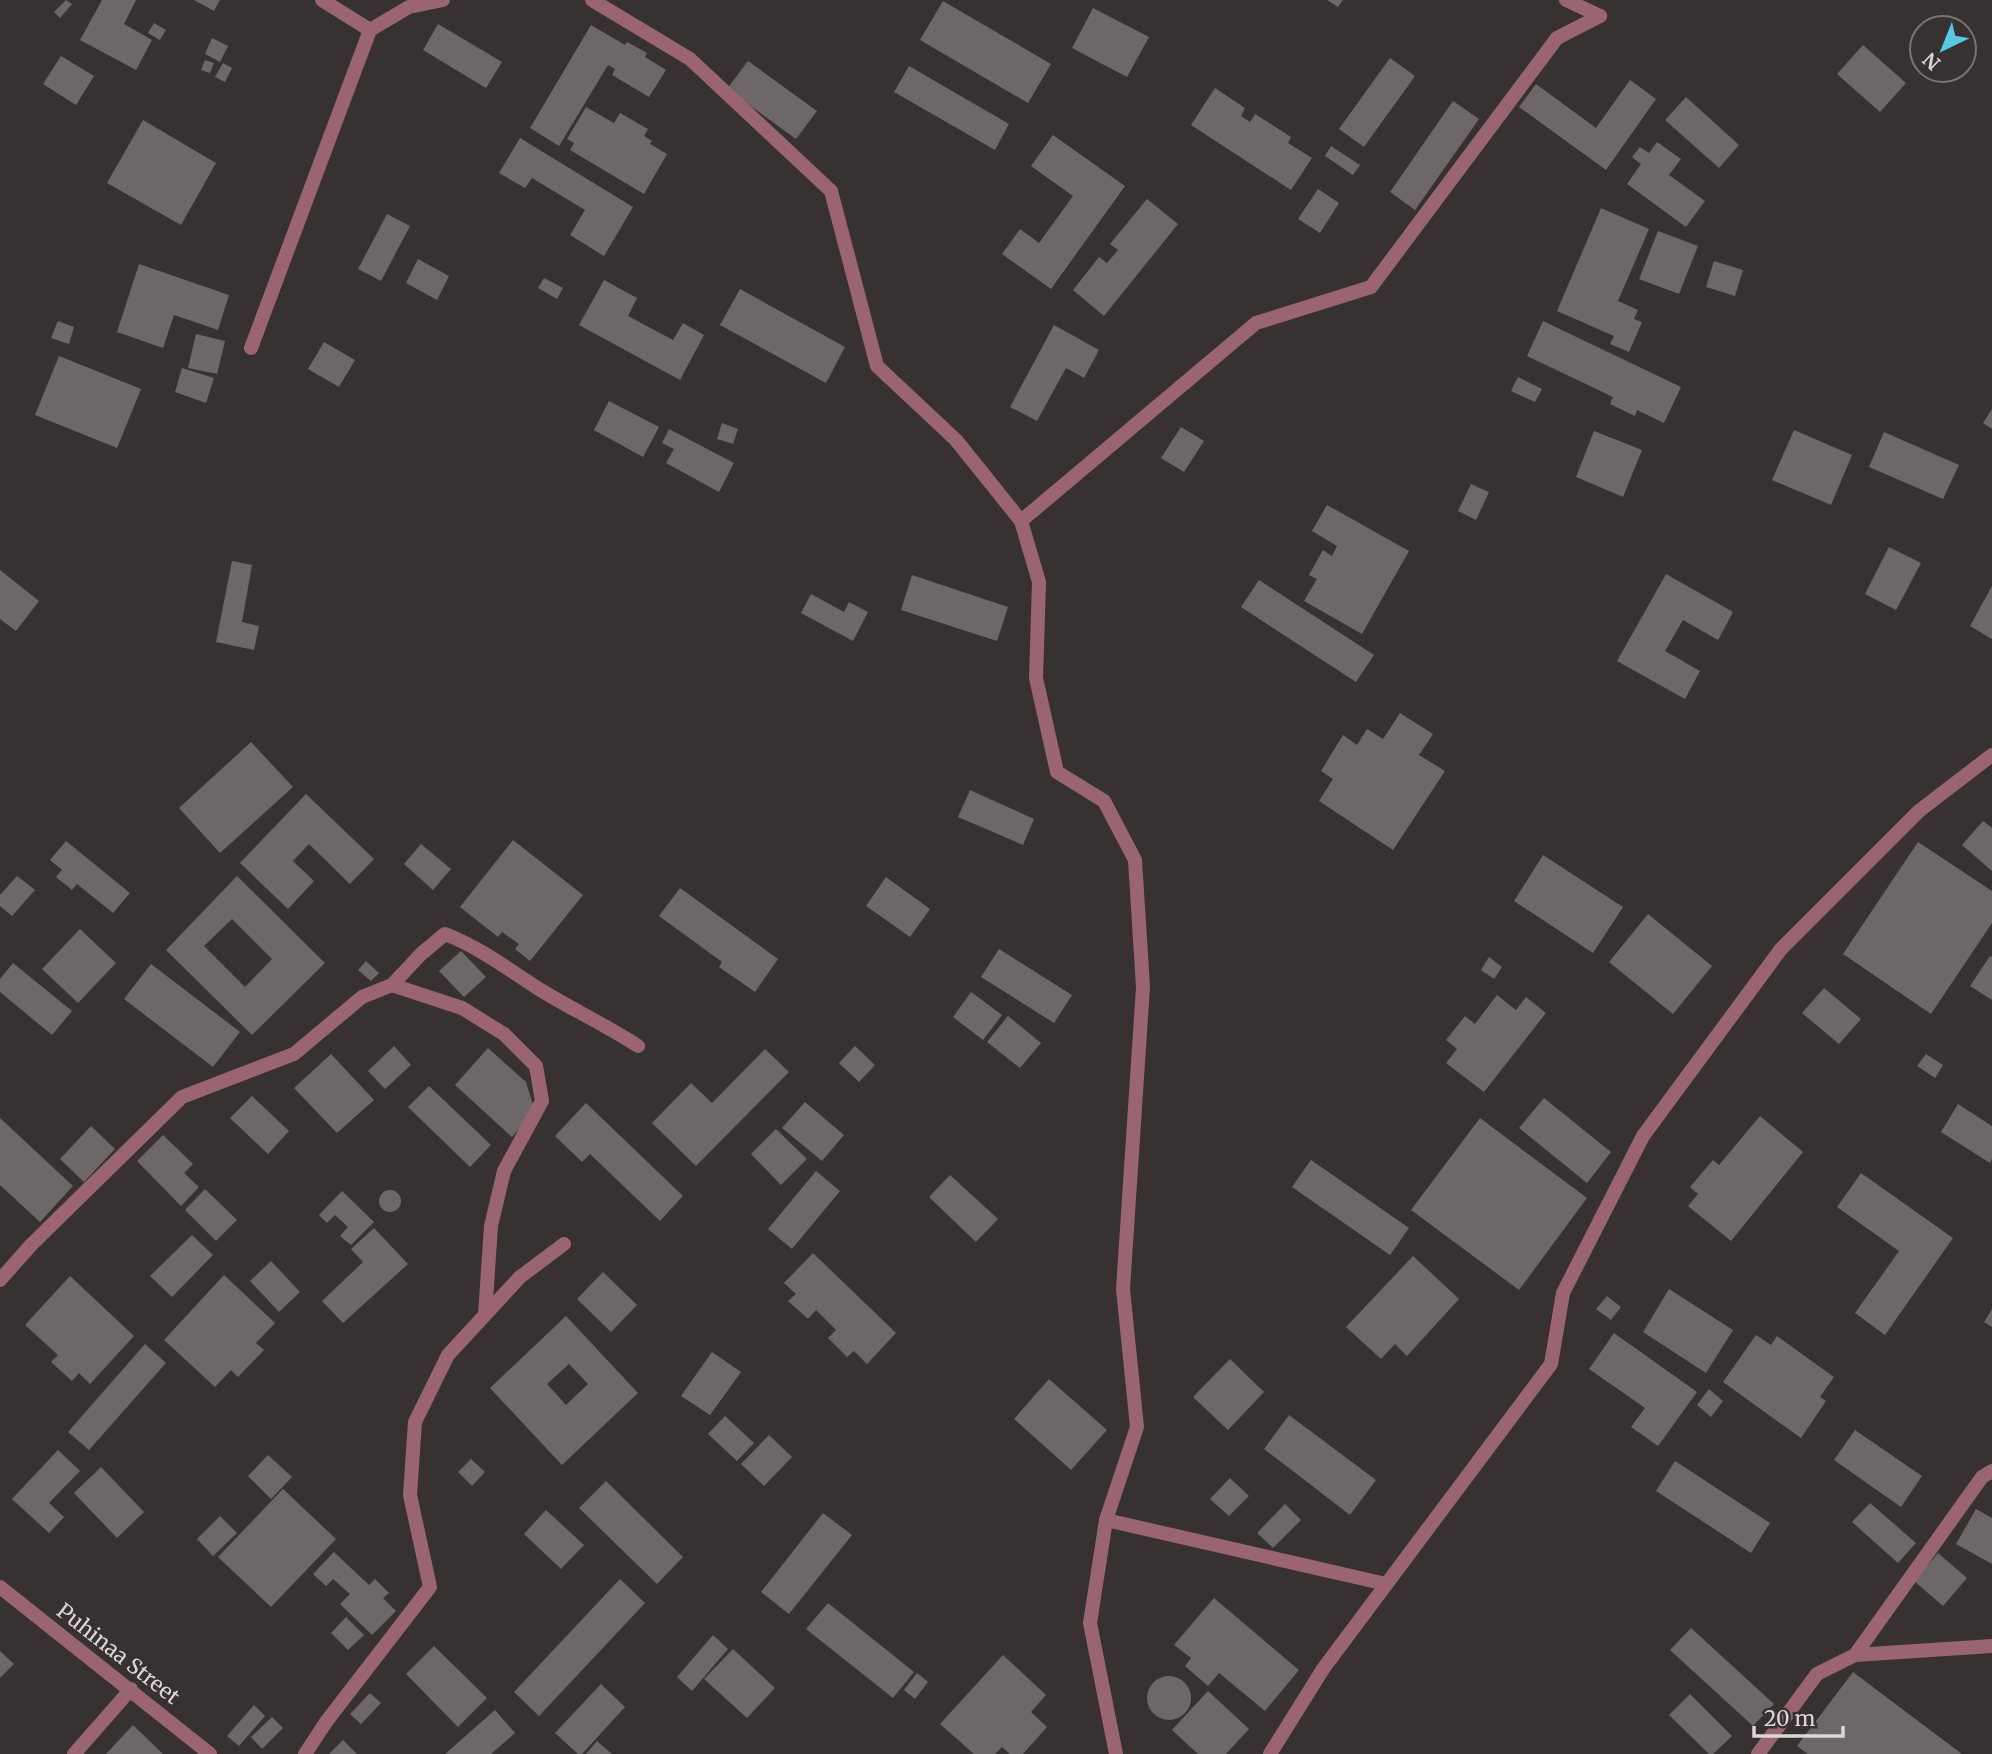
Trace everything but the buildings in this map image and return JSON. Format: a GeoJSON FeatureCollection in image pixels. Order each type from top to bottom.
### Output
{"type":"FeatureCollection","features":[{"type":"Feature","properties":{"kind":"street"},"geometry":{"type":"LineString","coordinates":[[322,0],[370,30]]}},
{"type":"Feature","properties":{"kind":"street"},"geometry":{"type":"LineString","coordinates":[[251,348],[370,30],[409,7],[443,0]]}},
{"type":"Feature","properties":{"kind":"street"},"geometry":{"type":"LineString","coordinates":[[592,0],[690,59],[831,191],[877,366],[956,440],[1021,521],[1039,582],[1036,678],[1056,772],[1104,801],[1135,860],[1143,987],[1123,1289],[1137,1427],[1106,1520],[1090,1623],[1116,1754]]}},
{"type":"Feature","properties":{"kind":"street"},"geometry":{"type":"LineString","coordinates":[[1021,521],[1256,323],[1371,287],[1557,38],[1600,16],[1566,0]]}},
{"type":"Feature","properties":{"kind":"street"},"geometry":{"type":"LineString","coordinates":[[1270,1754],[1323,1669],[1551,1364],[1563,1293],[1643,1136],[1782,949],[1919,811],[1992,755]]}},
{"type":"Feature","properties":{"kind":"street"},"geometry":{"type":"LineString","coordinates":[[0,1280],[182,1097],[295,1054],[362,997],[392,985],[421,954],[445,934],[465,942],[638,1046]]}},
{"type":"Feature","properties":{"kind":"street"},"geometry":{"type":"LineString","coordinates":[[392,985],[462,1008],[504,1034],[536,1066],[542,1101],[505,1171],[491,1226],[485,1315]]}},
{"type":"Feature","properties":{"kind":"street"},"geometry":{"type":"LineString","coordinates":[[304,1754],[326,1721],[430,1587],[410,1495],[415,1422],[449,1355],[520,1277],[564,1244]]}},
{"type":"Feature","properties":{"kind":"street"},"geometry":{"type":"LineString","coordinates":[[1855,1655],[1982,1477],[1992,1471]]}},
{"type":"Feature","properties":{"kind":"street"},"geometry":{"type":"LineString","coordinates":[[1106,1520],[1386,1584]]}},
{"type":"Feature","properties":{"kind":"street","name":"Puhinaa Street"},"geometry":{"type":"LineString","coordinates":[[0,1587],[210,1754]]}},
{"type":"Feature","properties":{"kind":"street"},"geometry":{"type":"LineString","coordinates":[[1758,1754],[1817,1674],[1855,1655],[1992,1646]]}},
{"type":"Feature","properties":{"kind":"street"},"geometry":{"type":"LineString","coordinates":[[74,1754],[131,1689]]}}]}
